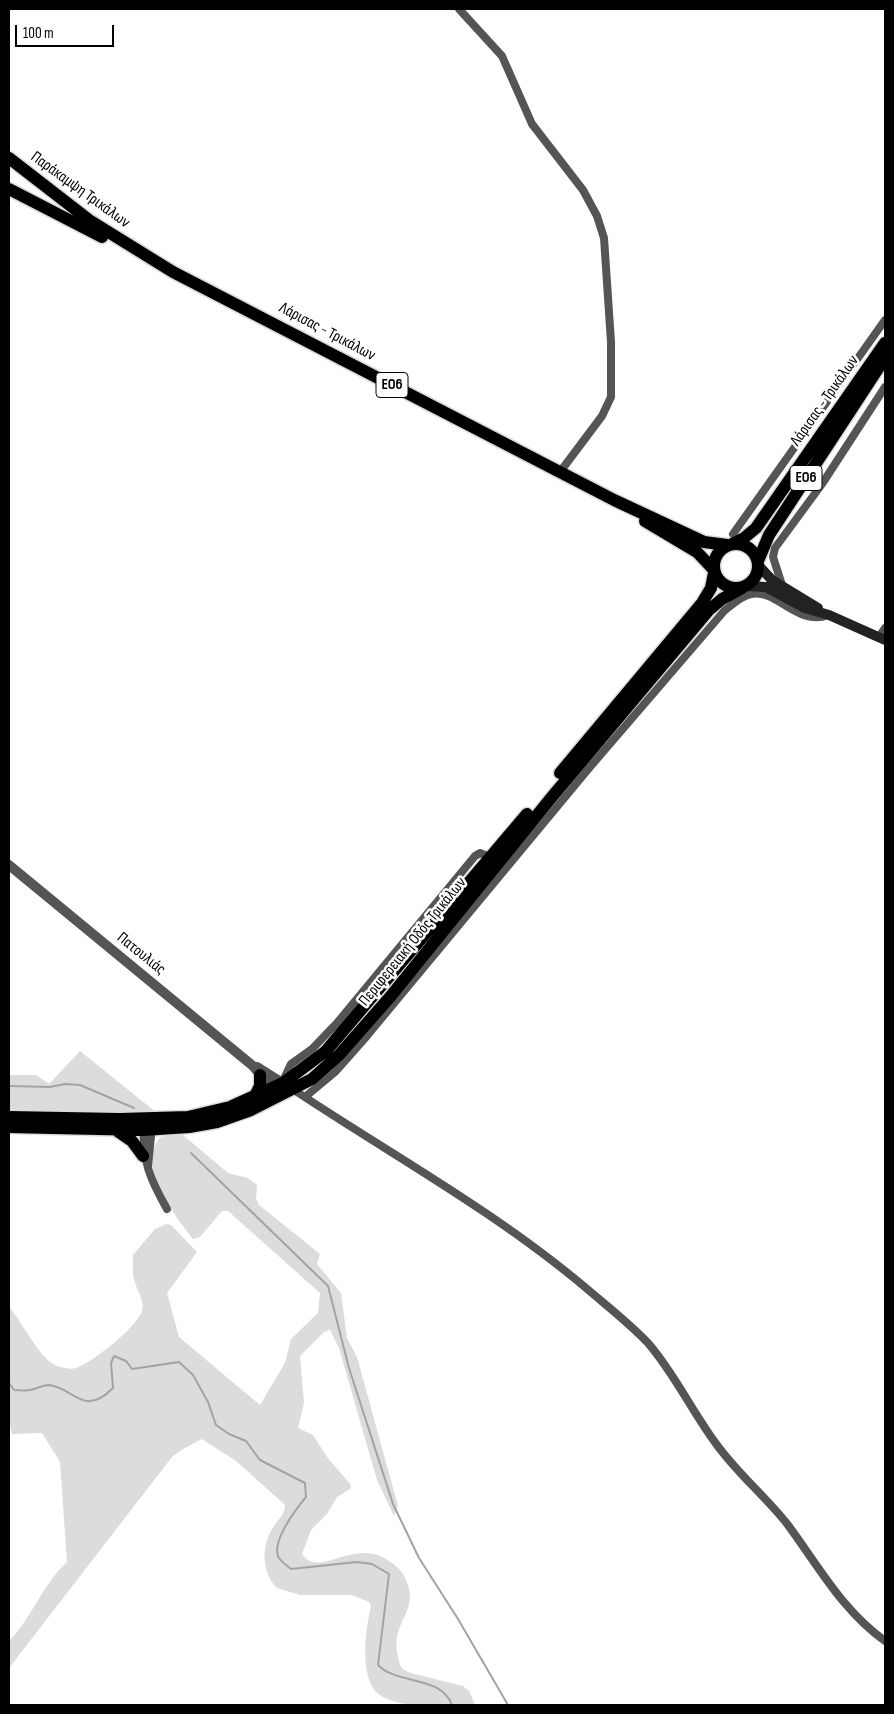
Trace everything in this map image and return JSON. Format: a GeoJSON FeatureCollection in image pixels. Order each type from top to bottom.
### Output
{"type":"FeatureCollection","features":[{"type":"Feature","properties":{"kind":"main road","name":"Παράκαμψη Τρικάλων"},"geometry":{"type":"LineString","coordinates":[[9,158],[76,211],[132,248]]}},
{"type":"Feature","properties":{"kind":"main road"},"geometry":{"type":"LineString","coordinates":[[9,189],[105,239],[132,248]]}},
{"type":"Feature","properties":{"kind":"main road","name":"Λάρισας - Τρικάλων"},"geometry":{"type":"LineString","coordinates":[[132,248],[173,272],[614,500],[704,542],[731,541],[750,534],[760,523],[885,342]]}},
{"type":"Feature","properties":{"kind":"main road","name":"Λάρισας - Τρικάλων"},"geometry":{"type":"LineString","coordinates":[[758,563],[768,535],[885,358]]}},
{"type":"Feature","properties":{"kind":"main road","name":"Λάρισας - Τρικάλων"},"geometry":{"type":"LineString","coordinates":[[614,500],[696,552],[714,571]]}},
{"type":"Feature","properties":{"kind":"main road","name":"ΕΟ6"},"geometry":{"type":"LineString","coordinates":[[731,541],[745,546],[755,555],[758,563],[756,577],[745,587],[728,587],[722,584],[714,571],[716,555],[731,541]]}},
{"type":"Feature","properties":{"kind":"main road"},"geometry":{"type":"LineString","coordinates":[[758,563],[768,577],[783,588],[829,615],[882,639]]}},
{"type":"Feature","properties":{"kind":"main road","name":"Περιφερειακή Οδός Τρικάλων"},"geometry":{"type":"LineString","coordinates":[[9,1127],[116,1130],[199,1115],[230,1107],[254,1098],[288,1091],[326,1051],[702,603],[711,588],[714,571]]}},
{"type":"Feature","properties":{"kind":"main road"},"geometry":{"type":"LineString","coordinates":[[745,587],[766,587],[805,608],[829,615]]}},
{"type":"Feature","properties":{"kind":"main road","name":"Περιφερειακή Οδός Τρικάλων"},"geometry":{"type":"LineString","coordinates":[[9,1117],[189,1127],[216,1122],[251,1110],[288,1091],[325,1068],[355,1038],[637,705],[716,603],[745,587]]}},
{"type":"Feature","properties":{"kind":"main road"},"geometry":{"type":"LineString","coordinates":[[254,1098],[260,1086],[257,1071]]}},
{"type":"Feature","properties":{"kind":"main road"},"geometry":{"type":"LineString","coordinates":[[116,1130],[127,1136],[145,1161]]}},
{"type":"Feature","properties":{"kind":"street"},"geometry":{"type":"LineString","coordinates":[[459,9],[502,56],[532,124],[583,190],[597,216],[604,238],[611,342],[611,397],[602,416],[560,472]]}},
{"type":"Feature","properties":{"kind":"street"},"geometry":{"type":"LineString","coordinates":[[731,541],[885,320]]}},
{"type":"Feature","properties":{"kind":"street"},"geometry":{"type":"LineString","coordinates":[[783,588],[773,558],[775,548],[822,484],[885,387]]}},
{"type":"Feature","properties":{"kind":"street"},"geometry":{"type":"LineString","coordinates":[[637,705],[713,622],[743,597],[761,594],[808,616],[821,617],[829,615]]}},
{"type":"Feature","properties":{"kind":"street"},"geometry":{"type":"LineString","coordinates":[[882,639],[885,628]]}},
{"type":"Feature","properties":{"kind":"street","name":"Πατουλιάς"},"geometry":{"type":"LineString","coordinates":[[9,865],[257,1071],[288,1091]]}},
{"type":"Feature","properties":{"kind":"street"},"geometry":{"type":"LineString","coordinates":[[288,1091],[425,1172],[526,1240],[630,1325],[656,1353],[716,1444],[778,1513],[837,1596],[852,1614],[885,1641]]}},
{"type":"Feature","properties":{"kind":"street"},"geometry":{"type":"LineString","coordinates":[[148,1124],[145,1161],[157,1192],[167,1209]]}},
{"type":"Feature","properties":{"kind":"shaded area"},"geometry":{"type":"Polygon","coordinates":[[[80,1051],[157,1113],[95,1114],[55,1111],[9,1113],[9,1075],[36,1075],[49,1084],[80,1051]]]}},
{"type":"Feature","properties":{"kind":"shaded area"},"geometry":{"type":"Polygon","coordinates":[[[183,1135],[228,1173],[248,1178],[257,1185],[256,1199],[259,1205],[320,1254],[317,1264],[341,1293],[347,1338],[357,1357],[398,1506],[394,1516],[377,1480],[339,1348],[330,1330],[324,1332],[300,1356],[304,1403],[298,1428],[313,1435],[327,1457],[351,1485],[350,1489],[337,1497],[327,1514],[311,1530],[302,1554],[309,1561],[318,1563],[363,1553],[376,1555],[397,1567],[404,1576],[410,1595],[397,1638],[398,1657],[401,1666],[411,1673],[463,1686],[469,1691],[475,1705],[428,1706],[404,1704],[383,1697],[375,1690],[369,1680],[365,1654],[371,1606],[369,1602],[352,1595],[300,1595],[277,1588],[268,1574],[265,1549],[270,1533],[283,1514],[285,1505],[236,1461],[202,1439],[172,1457],[9,1668],[9,1641],[58,1571],[67,1562],[60,1462],[42,1433],[12,1434],[9,1422],[9,1307],[41,1353],[53,1364],[71,1369],[83,1365],[113,1344],[138,1318],[143,1307],[134,1279],[133,1255],[155,1229],[166,1224],[171,1225],[197,1252],[167,1293],[179,1337],[260,1405],[285,1363],[291,1339],[318,1313],[320,1293],[228,1211],[222,1211],[200,1237],[193,1239],[168,1204],[154,1176],[152,1162],[154,1148],[161,1137],[183,1135]]]}},
{"type":"Feature","properties":{"kind":"waterway"},"geometry":{"type":"LineString","coordinates":[[9,1086],[50,1087],[65,1084],[80,1085],[134,1108]]}},
{"type":"Feature","properties":{"kind":"waterway"},"geometry":{"type":"LineString","coordinates":[[191,1153],[328,1286],[349,1368],[393,1504],[419,1558],[458,1619],[508,1705]]}},
{"type":"Feature","properties":{"kind":"waterway"},"geometry":{"type":"LineString","coordinates":[[9,1383],[14,1390],[28,1390],[49,1385],[58,1387],[80,1399],[94,1401],[103,1397],[113,1388],[111,1363],[114,1356],[126,1361],[132,1369],[179,1362],[193,1375],[208,1402],[216,1425],[229,1434],[246,1441],[260,1460],[305,1483],[306,1497],[285,1526],[281,1535],[277,1552],[279,1558],[291,1569],[357,1562],[372,1564],[389,1574],[378,1665],[396,1675],[429,1684],[446,1695],[452,1705]]}}]}
